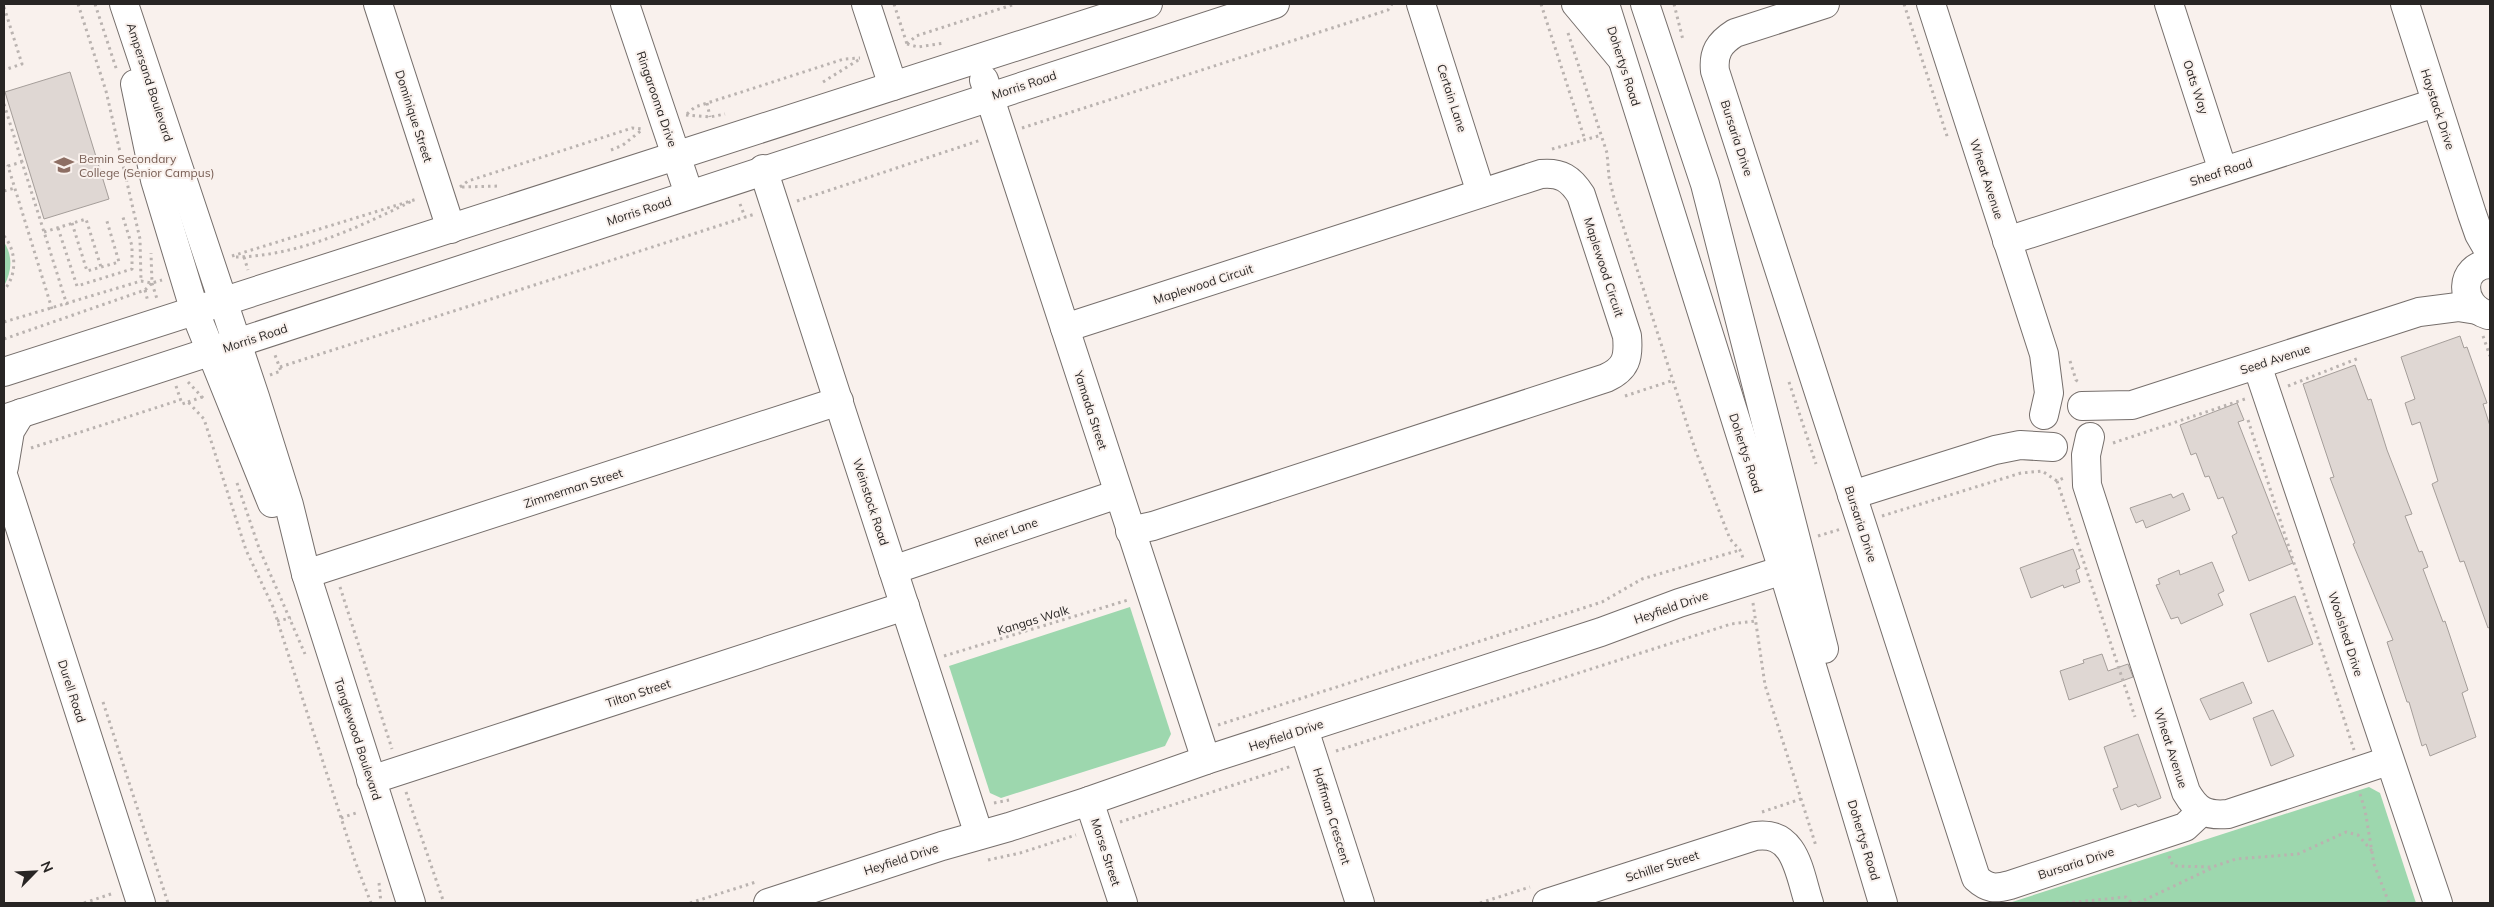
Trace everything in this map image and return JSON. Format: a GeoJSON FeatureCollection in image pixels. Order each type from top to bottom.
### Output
{"type":"FeatureCollection","features":[{"type":"Feature","properties":{"kind":"street","name":"Ampersand Boulevard"},"geometry":{"type":"LineString","coordinates":[[124,4],[223,303]]}},
{"type":"Feature","properties":{"kind":"street","name":"Ampersand Boulevard"},"geometry":{"type":"LineString","coordinates":[[124,4],[135,83],[155,180],[194,312]]}},
{"type":"Feature","properties":{"kind":"street","name":"Dominique Street"},"geometry":{"type":"LineString","coordinates":[[378,4],[451,229]]}},
{"type":"Feature","properties":{"kind":"street","name":"Ringarooma Drive"},"geometry":{"type":"LineString","coordinates":[[625,4],[688,194]]}},
{"type":"Feature","properties":{"kind":"street"},"geometry":{"type":"LineString","coordinates":[[866,4],[893,86]]}},
{"type":"Feature","properties":{"kind":"street"},"geometry":{"type":"LineString","coordinates":[[4,372],[1148,4]]}},
{"type":"Feature","properties":{"kind":"street","name":"Morris Road"},"geometry":{"type":"LineString","coordinates":[[12,416],[1275,4]]}},
{"type":"Feature","properties":{"kind":"street","name":"Certain Lane"},"geometry":{"type":"LineString","coordinates":[[1421,4],[1481,193]]}},
{"type":"Feature","properties":{"kind":"street"},"geometry":{"type":"LineString","coordinates":[[1576,4],[1621,58]]}},
{"type":"Feature","properties":{"kind":"street","name":"Dohertys Road"},"geometry":{"type":"LineString","coordinates":[[1604,4],[1794,566]]}},
{"type":"Feature","properties":{"kind":"street","name":"Dohertys Road"},"geometry":{"type":"LineString","coordinates":[[1646,4],[1705,184],[1794,566],[1883,903]]}},
{"type":"Feature","properties":{"kind":"street","name":"Bursaria Drive"},"geometry":{"type":"LineString","coordinates":[[1825,4],[1735,33],[1717,49],[1714,60],[1715,71],[1976,878],[1984,886],[1995,889],[2186,827],[2201,812]]}},
{"type":"Feature","properties":{"kind":"street","name":"Wheat Avenue"},"geometry":{"type":"LineString","coordinates":[[1931,4],[2007,241],[2056,354],[2056,376],[2081,398]]}},
{"type":"Feature","properties":{"kind":"street","name":"Oats Way"},"geometry":{"type":"LineString","coordinates":[[2169,4],[2223,171]]}},
{"type":"Feature","properties":{"kind":"street","name":"Haystack Drive"},"geometry":{"type":"LineString","coordinates":[[2405,4],[2472,214],[2479,234],[2490,252]]}},
{"type":"Feature","properties":{"kind":"street","name":"Yamada Street"},"geometry":{"type":"LineString","coordinates":[[977,59],[1206,760]]}},
{"type":"Feature","properties":{"kind":"street","name":"Sheaf Road"},"geometry":{"type":"LineString","coordinates":[[2007,241],[2436,103]]}},
{"type":"Feature","properties":{"kind":"street","name":"Weinstock Road"},"geometry":{"type":"LineString","coordinates":[[763,170],[777,208],[979,835]]}},
{"type":"Feature","properties":{"kind":"street","name":"Maplewood Circuit"},"geometry":{"type":"LineString","coordinates":[[1065,328],[1481,193],[1541,174],[1553,173],[1564,176],[1573,183],[1581,195],[1627,336],[1628,350],[1626,362],[1618,372],[1153,526],[1130,531]]}},
{"type":"Feature","properties":{"kind":"street","name":"Haystack Drive"},"geometry":{"type":"LineString","coordinates":[[2472,214],[2475,275]]}},
{"type":"Feature","properties":{"kind":"street"},"geometry":{"type":"LineString","coordinates":[[2475,275],[2466,294],[2469,302],[2484,319]]}},
{"type":"Feature","properties":{"kind":"street","name":"Seed Avenue"},"geometry":{"type":"LineString","coordinates":[[2091,436],[2132,405],[2419,312],[2442,301],[2475,275]]}},
{"type":"Feature","properties":{"kind":"street","name":"Tanglewood Boulevard"},"geometry":{"type":"LineString","coordinates":[[223,303],[289,505],[306,574],[411,903]]}},
{"type":"Feature","properties":{"kind":"street","name":"Seed Avenue"},"geometry":{"type":"LineString","coordinates":[[2419,312],[2458,307],[2484,319]]}},
{"type":"Feature","properties":{"kind":"street","name":"Tanglewood Boulevard"},"geometry":{"type":"LineString","coordinates":[[194,312],[264,487],[306,574]]}},
{"type":"Feature","properties":{"kind":"street","name":"Wheat Avenue"},"geometry":{"type":"LineString","coordinates":[[2044,418],[2056,354]]}},
{"type":"Feature","properties":{"kind":"street","name":"Woolshed Drive"},"geometry":{"type":"LineString","coordinates":[[2257,365],[2388,761],[2438,903]]}},
{"type":"Feature","properties":{"kind":"street"},"geometry":{"type":"LineString","coordinates":[[1852,495],[1995,450],[2020,445],[2055,448],[2072,452],[2079,449],[2091,436],[2092,422],[2081,398],[2062,402],[2049,409],[2044,418],[2042,431],[2045,439],[2055,448]]}},
{"type":"Feature","properties":{"kind":"street","name":"Seed Avenue"},"geometry":{"type":"LineString","coordinates":[[2081,398],[2132,405]]}},
{"type":"Feature","properties":{"kind":"street","name":"Zimmerman Street"},"geometry":{"type":"LineString","coordinates":[[306,574],[839,401]]}},
{"type":"Feature","properties":{"kind":"street"},"geometry":{"type":"LineString","coordinates":[[12,416],[10,431],[13,459]]}},
{"type":"Feature","properties":{"kind":"street"},"geometry":{"type":"LineString","coordinates":[[1995,450],[2018,438],[2044,418]]}},
{"type":"Feature","properties":{"kind":"street","name":"Wheat Avenue"},"geometry":{"type":"LineString","coordinates":[[2091,436],[2085,470],[2089,493],[2186,792],[2193,805],[2201,812]]}},
{"type":"Feature","properties":{"kind":"street","name":"Wheat Avenue"},"geometry":{"type":"LineString","coordinates":[[2055,448],[2070,463],[2089,493]]}},
{"type":"Feature","properties":{"kind":"street","name":"Durell Road"},"geometry":{"type":"LineString","coordinates":[[4,478],[130,897]]}},
{"type":"Feature","properties":{"kind":"street","name":"Reiner Lane"},"geometry":{"type":"LineString","coordinates":[[894,570],[1118,494]]}},
{"type":"Feature","properties":{"kind":"street","name":"Heyfield Drive"},"geometry":{"type":"LineString","coordinates":[[768,903],[979,835],[1009,828],[1206,760],[1794,566]]}},
{"type":"Feature","properties":{"kind":"street","name":"Tilton Street"},"geometry":{"type":"LineString","coordinates":[[372,780],[905,606]]}},
{"type":"Feature","properties":{"kind":"street","name":"Hoffman Crescent"},"geometry":{"type":"LineString","coordinates":[[1304,729],[1360,903]]}},
{"type":"Feature","properties":{"kind":"street"},"geometry":{"type":"LineString","coordinates":[[2201,812],[2213,815],[2228,814],[2388,761]]}},
{"type":"Feature","properties":{"kind":"street","name":"Morse Street"},"geometry":{"type":"LineString","coordinates":[[1089,801],[1123,903]]}},
{"type":"Feature","properties":{"kind":"street","name":"Schiller Street"},"geometry":{"type":"LineString","coordinates":[[1547,903],[1581,898],[1755,836],[1767,834],[1777,837],[1788,846],[1809,903]]}},
{"type":"Feature","properties":{"kind":"path"},"geometry":{"type":"LineString","coordinates":[[78,4],[106,91],[140,239],[140,281]]}},
{"type":"Feature","properties":{"kind":"path"},"geometry":{"type":"LineString","coordinates":[[96,4],[120,78]]}},
{"type":"Feature","properties":{"kind":"path"},"geometry":{"type":"LineString","coordinates":[[894,4],[907,44],[916,36],[1015,4]]}},
{"type":"Feature","properties":{"kind":"path"},"geometry":{"type":"LineString","coordinates":[[280,367],[1388,10],[1392,4]]}},
{"type":"Feature","properties":{"kind":"path"},"geometry":{"type":"LineString","coordinates":[[1540,4],[1585,140]]}},
{"type":"Feature","properties":{"kind":"path"},"geometry":{"type":"LineString","coordinates":[[1904,4],[1948,141]]}},
{"type":"Feature","properties":{"kind":"path"},"geometry":{"type":"LineString","coordinates":[[4,7],[22,64],[4,70]]}},
{"type":"Feature","properties":{"kind":"path"},"geometry":{"type":"LineString","coordinates":[[1567,31],[1607,153],[1609,176],[1614,198],[1709,489],[1730,538],[1740,550],[1751,580],[1764,685],[1820,856]]}},
{"type":"Feature","properties":{"kind":"path"},"geometry":{"type":"LineString","coordinates":[[730,113],[710,116],[686,115],[695,107],[844,59],[861,58],[840,73],[817,84]]}},
{"type":"Feature","properties":{"kind":"path"},"geometry":{"type":"LineString","coordinates":[[4,104],[67,304]]}},
{"type":"Feature","properties":{"kind":"path"},"geometry":{"type":"LineString","coordinates":[[504,185],[460,188],[468,181],[622,130],[632,128],[644,129],[622,145],[605,153]]}},
{"type":"Feature","properties":{"kind":"path"},"geometry":{"type":"LineString","coordinates":[[22,162],[8,166],[52,309]]}},
{"type":"Feature","properties":{"kind":"path"},"geometry":{"type":"LineString","coordinates":[[4,191],[15,188]]}},
{"type":"Feature","properties":{"kind":"path"},"geometry":{"type":"LineString","coordinates":[[417,199],[354,230],[287,251],[254,257],[230,257],[417,199]]}},
{"type":"Feature","properties":{"kind":"path"},"geometry":{"type":"LineString","coordinates":[[58,228],[77,286],[132,269],[132,246],[122,214]]}},
{"type":"Feature","properties":{"kind":"path"},"geometry":{"type":"LineString","coordinates":[[72,223],[87,271],[119,262],[106,218]]}},
{"type":"Feature","properties":{"kind":"path"},"geometry":{"type":"LineString","coordinates":[[44,232],[86,219],[101,267]]}},
{"type":"Feature","properties":{"kind":"path"},"geometry":{"type":"LineString","coordinates":[[4,236],[12,250],[14,263],[12,276],[4,290]]}},
{"type":"Feature","properties":{"kind":"path"},"geometry":{"type":"LineString","coordinates":[[150,245],[152,283],[160,323]]}},
{"type":"Feature","properties":{"kind":"path"},"geometry":{"type":"LineString","coordinates":[[4,322],[140,281],[152,283]]}},
{"type":"Feature","properties":{"kind":"path"},"geometry":{"type":"LineString","coordinates":[[4,339],[145,290],[152,283]]}},
{"type":"Feature","properties":{"kind":"path"},"geometry":{"type":"LineString","coordinates":[[145,290],[160,323]]}},
{"type":"Feature","properties":{"kind":"path"},"geometry":{"type":"LineString","coordinates":[[2484,319],[2490,356]]}},
{"type":"Feature","properties":{"kind":"path"},"geometry":{"type":"LineString","coordinates":[[2056,354],[2076,380],[2081,398]]}},
{"type":"Feature","properties":{"kind":"path"},"geometry":{"type":"LineString","coordinates":[[2283,387],[2364,356]]}},
{"type":"Feature","properties":{"kind":"path"},"geometry":{"type":"LineString","coordinates":[[174,364],[182,404],[188,402],[204,419],[246,550],[272,607],[352,852],[371,903]]}},
{"type":"Feature","properties":{"kind":"path"},"geometry":{"type":"LineString","coordinates":[[174,364],[190,386],[207,403]]}},
{"type":"Feature","properties":{"kind":"path"},"geometry":{"type":"LineString","coordinates":[[1617,399],[1674,380]]}},
{"type":"Feature","properties":{"kind":"path"},"geometry":{"type":"LineString","coordinates":[[13,459],[180,400]]}},
{"type":"Feature","properties":{"kind":"path"},"geometry":{"type":"LineString","coordinates":[[2242,400],[2245,410]]}},
{"type":"Feature","properties":{"kind":"path"},"geometry":{"type":"LineString","coordinates":[[2248,419],[2357,760],[2350,762],[2365,810],[2374,864],[2389,903]]}},
{"type":"Feature","properties":{"kind":"path"},"geometry":{"type":"LineString","coordinates":[[234,474],[259,548],[309,663]]}},
{"type":"Feature","properties":{"kind":"path"},"geometry":{"type":"LineString","coordinates":[[2057,481],[2138,726]]}},
{"type":"Feature","properties":{"kind":"path","name":"Kangas Walk"},"geometry":{"type":"LineString","coordinates":[[944,657],[1128,600]]}},
{"type":"Feature","properties":{"kind":"path"},"geometry":{"type":"LineString","coordinates":[[101,696],[168,903]]}},
{"type":"Feature","properties":{"kind":"path"},"geometry":{"type":"LineString","coordinates":[[1215,716],[1218,725]]}},
{"type":"Feature","properties":{"kind":"path"},"geometry":{"type":"LineString","coordinates":[[356,803],[361,820]]}},
{"type":"Feature","properties":{"kind":"path"},"geometry":{"type":"LineString","coordinates":[[2138,903],[2212,868],[2236,859],[2298,854],[2346,832],[2358,835],[2372,851]]}},
{"type":"Feature","properties":{"kind":"path"},"geometry":{"type":"LineString","coordinates":[[2163,834],[2173,866],[2212,868]]}},
{"type":"Feature","properties":{"kind":"path"},"geometry":{"type":"LineString","coordinates":[[421,838],[444,903]]}},
{"type":"Feature","properties":{"kind":"path"},"geometry":{"type":"LineString","coordinates":[[378,875],[381,903]]}},
{"type":"Feature","properties":{"kind":"path"},"geometry":{"type":"LineString","coordinates":[[84,903],[130,897]]}},
{"type":"Feature","properties":{"kind":"path"},"geometry":{"type":"LineString","coordinates":[[2066,903],[2126,897],[2132,903]]}},
{"type":"Feature","properties":{"kind":"green space"},"geometry":{"type":"Polygon","coordinates":[[[4,242],[9,253],[10,264],[9,275],[4,286],[4,242]]]}},
{"type":"Feature","properties":{"kind":"green space"},"geometry":{"type":"Polygon","coordinates":[[[1130,607],[1171,734],[1165,746],[1001,798],[990,793],[949,666],[1130,607]]]}},
{"type":"Feature","properties":{"kind":"green space"},"geometry":{"type":"Polygon","coordinates":[[[2369,787],[2380,793],[2416,903],[2009,903],[2369,787]]]}},
{"type":"Feature","properties":{"kind":"building"},"geometry":{"type":"Polygon","coordinates":[[[70,72],[109,199],[44,219],[5,92],[70,72]]]}},
{"type":"Feature","properties":{"kind":"building"},"geometry":{"type":"Polygon","coordinates":[[[2460,336],[2464,348],[2467,347],[2487,403],[2483,404],[2490,426],[2490,627],[2488,628],[2464,561],[2460,562],[2432,484],[2438,481],[2420,422],[2412,425],[2405,403],[2415,399],[2401,357],[2460,336]]]}},
{"type":"Feature","properties":{"kind":"building"},"geometry":{"type":"Polygon","coordinates":[[[2355,365],[2368,400],[2371,399],[2387,450],[2412,514],[2405,516],[2419,552],[2422,551],[2428,567],[2423,569],[2443,622],[2445,621],[2468,690],[2462,693],[2476,737],[2430,756],[2426,744],[2422,746],[2409,702],[2407,702],[2387,642],[2393,640],[2353,544],[2355,543],[2330,478],[2334,477],[2303,384],[2355,365]]]}},
{"type":"Feature","properties":{"kind":"building"},"geometry":{"type":"Polygon","coordinates":[[[2237,403],[2244,420],[2238,422],[2293,563],[2249,581],[2232,536],[2237,533],[2223,497],[2218,499],[2209,476],[2205,477],[2196,453],[2191,455],[2180,425],[2237,403]]]}},
{"type":"Feature","properties":{"kind":"building"},"geometry":{"type":"Polygon","coordinates":[[[2183,493],[2190,510],[2146,528],[2143,520],[2136,523],[2130,508],[2171,494],[2173,498],[2183,493]]]}},
{"type":"Feature","properties":{"kind":"building"},"geometry":{"type":"Polygon","coordinates":[[[2073,549],[2080,568],[2076,570],[2080,582],[2064,588],[2063,585],[2031,598],[2020,568],[2073,549]]]}},
{"type":"Feature","properties":{"kind":"building"},"geometry":{"type":"Polygon","coordinates":[[[2212,562],[2224,591],[2218,594],[2223,605],[2181,624],[2178,617],[2171,619],[2156,585],[2160,584],[2158,579],[2179,570],[2180,575],[2212,562]]]}},
{"type":"Feature","properties":{"kind":"building"},"geometry":{"type":"Polygon","coordinates":[[[2295,596],[2313,644],[2268,662],[2250,614],[2295,596]]]}},
{"type":"Feature","properties":{"kind":"building"},"geometry":{"type":"Polygon","coordinates":[[[2102,654],[2108,671],[2128,664],[2133,677],[2069,700],[2060,671],[2084,663],[2083,660],[2102,654]]]}},
{"type":"Feature","properties":{"kind":"building"},"geometry":{"type":"Polygon","coordinates":[[[2243,682],[2252,703],[2210,720],[2200,699],[2243,682]]]}},
{"type":"Feature","properties":{"kind":"building"},"geometry":{"type":"Polygon","coordinates":[[[2273,710],[2294,756],[2271,766],[2253,718],[2273,710]]]}},
{"type":"Feature","properties":{"kind":"building"},"geometry":{"type":"Polygon","coordinates":[[[2138,734],[2161,798],[2138,807],[2136,804],[2121,810],[2113,789],[2118,787],[2104,747],[2138,734]]]}},
{"type":"Feature","properties":{"kind":"place","name":"Bemin Secondary College (Senior Campus)"},"geometry":{"type":"Point","coordinates":[64,165]}}]}
